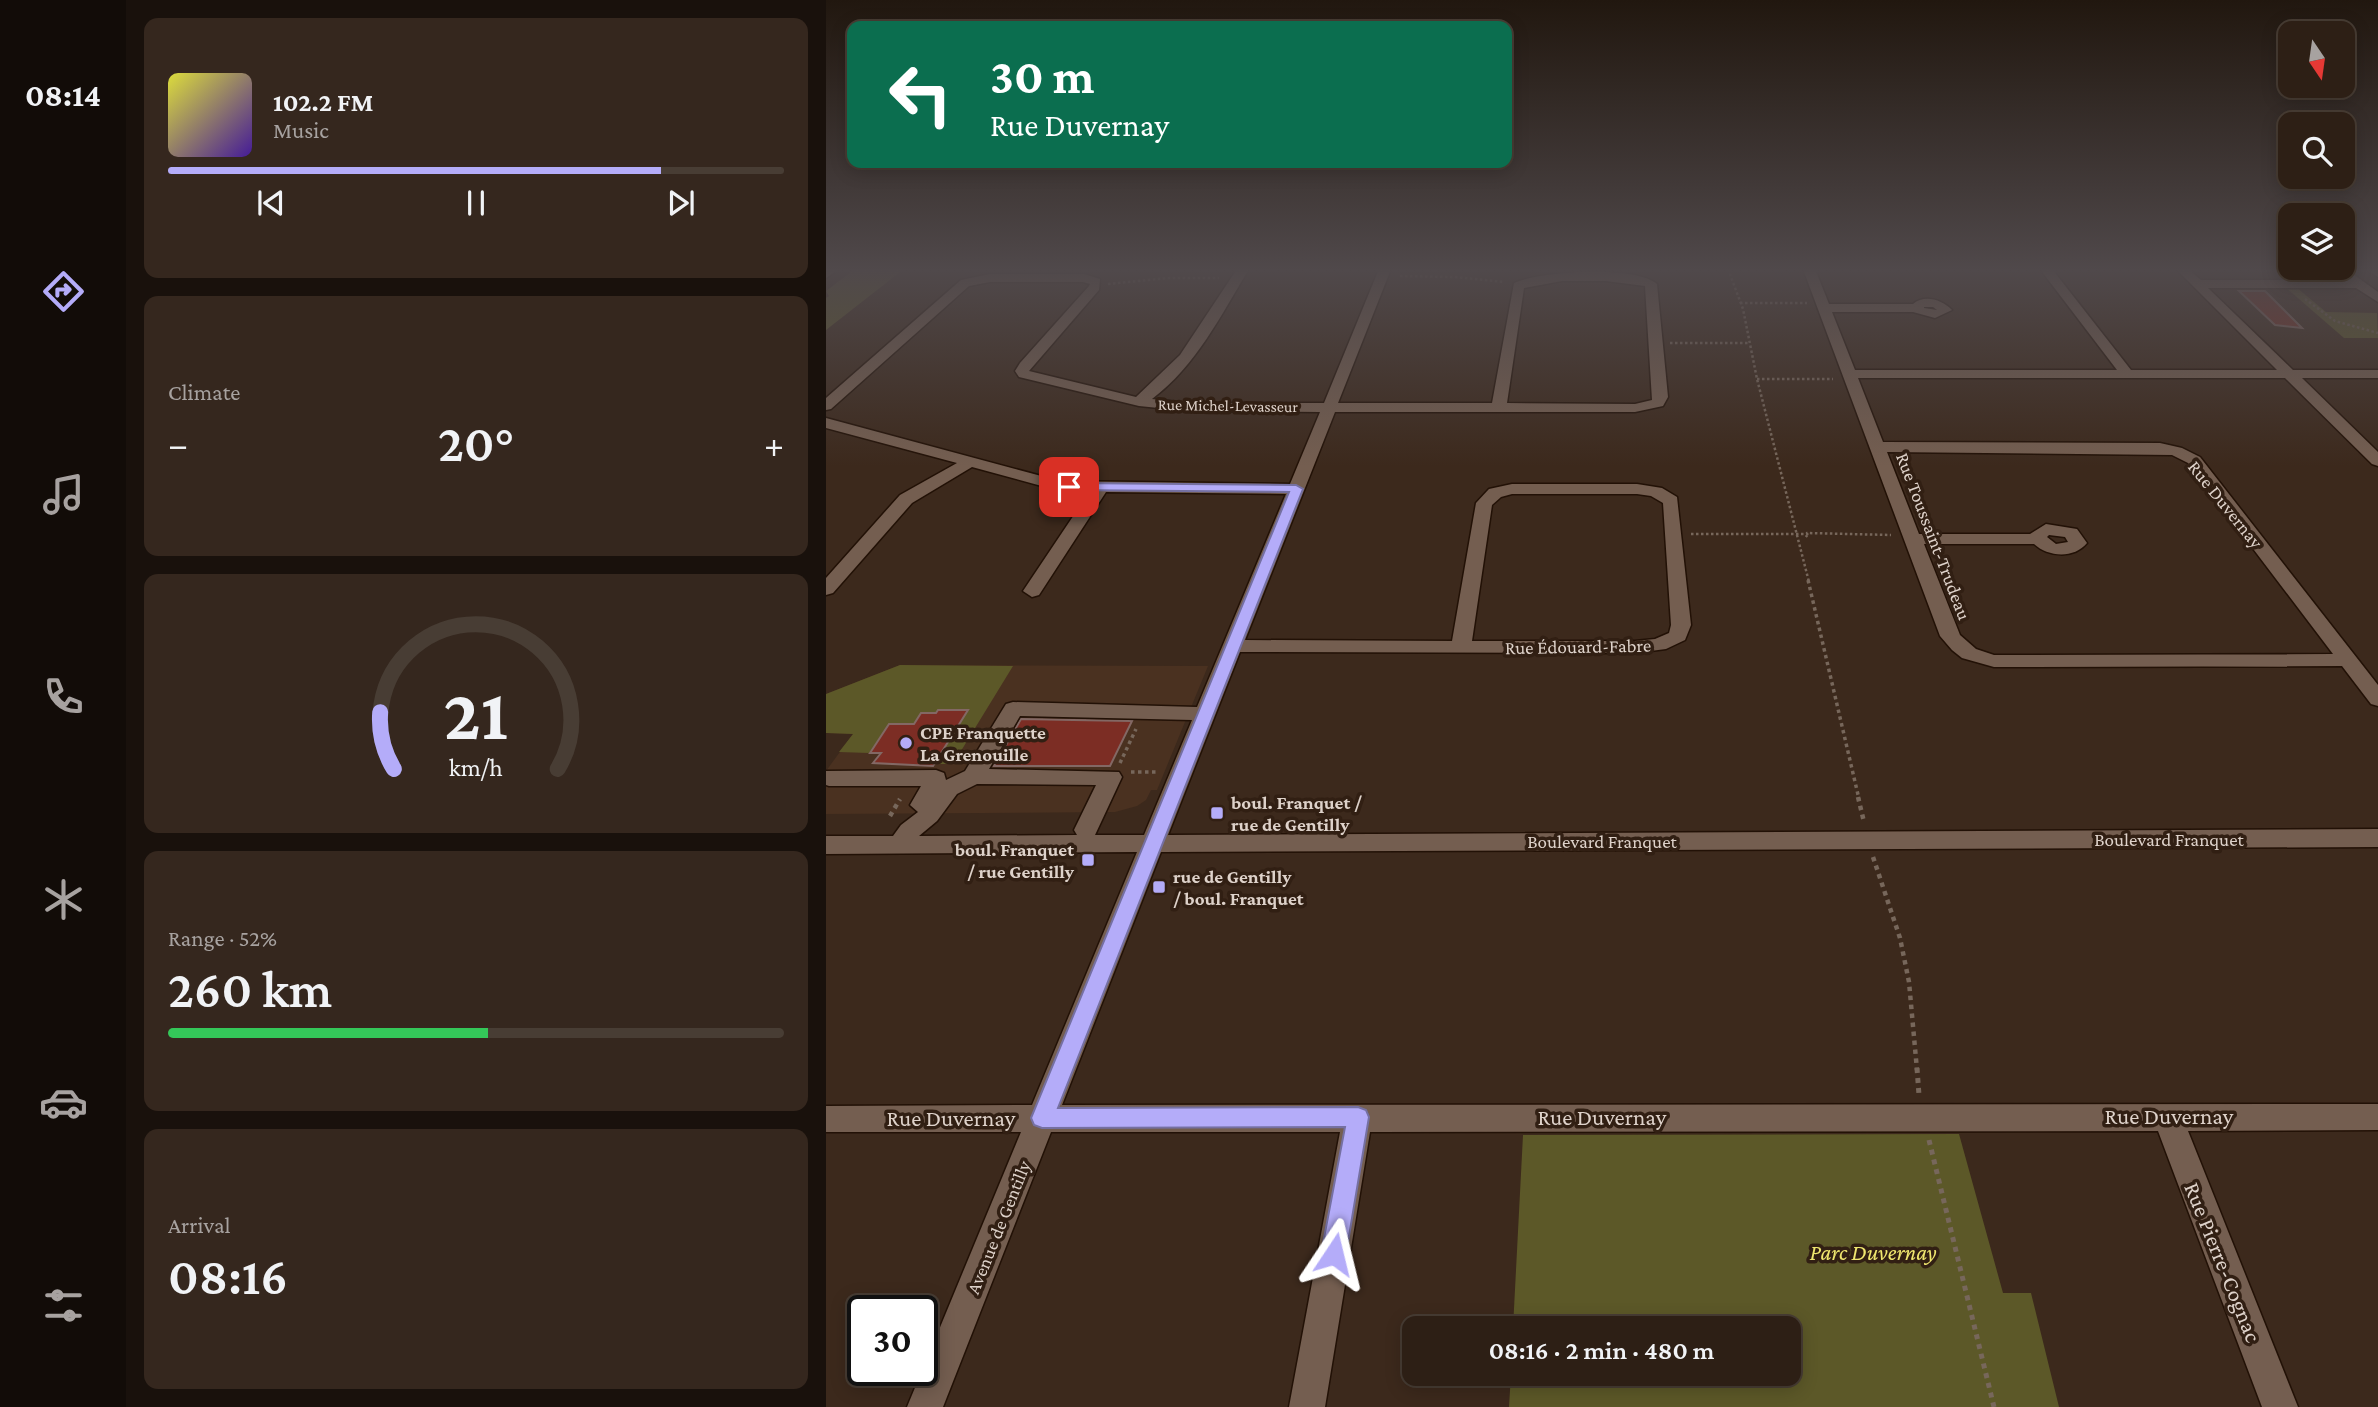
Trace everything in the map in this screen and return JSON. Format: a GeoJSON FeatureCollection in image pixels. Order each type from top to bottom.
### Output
{"type":"FeatureCollection","features":[{"type":"Feature","properties":{"kind":"street","name":"Rue Michel-Levasseur"},"geometry":{"type":"LineString","coordinates":[[826,406],[906,335]]}},
{"type":"Feature","properties":{"kind":"street","name":"Rue Michel-Levasseur"},"geometry":{"type":"LineString","coordinates":[[1053,335],[1025,366],[1023,373],[1139,401],[1175,406],[1499,408],[1635,408],[1658,403],[1661,397],[1655,335]]}},
{"type":"Feature","properties":{"kind":"street"},"geometry":{"type":"LineString","coordinates":[[1139,401],[1161,387],[1177,370],[1200,335]]}},
{"type":"Feature","properties":{"kind":"street","name":"Avenue de Gentilly"},"geometry":{"type":"LineString","coordinates":[[925,1407],[1235,646],[1329,407],[1361,335]]}},
{"type":"Feature","properties":{"kind":"street","name":"Rue Michel-Levasseur"},"geometry":{"type":"LineString","coordinates":[[1499,408],[1510,335]]}},
{"type":"Feature","properties":{"kind":"street","name":"Rue Toussaint-Trudeau"},"geometry":{"type":"LineString","coordinates":[[1830,335],[1877,447],[1906,537],[1950,636],[1966,652],[1985,659],[2348,660]]}},
{"type":"Feature","properties":{"kind":"street"},"geometry":{"type":"LineString","coordinates":[[2097,335],[2127,374]]}},
{"type":"Feature","properties":{"kind":"street"},"geometry":{"type":"LineString","coordinates":[[2249,335],[2378,461]]}},
{"type":"Feature","properties":{"kind":"street"},"geometry":{"type":"LineString","coordinates":[[1846,377],[2378,374]]}},
{"type":"Feature","properties":{"kind":"street"},"geometry":{"type":"LineString","coordinates":[[826,423],[1052,485],[1100,488],[1296,489]]}},
{"type":"Feature","properties":{"kind":"street"},"geometry":{"type":"LineString","coordinates":[[826,438],[846,428]]}},
{"type":"Feature","properties":{"kind":"street","name":"Rue Duvernay"},"geometry":{"type":"LineString","coordinates":[[1877,447],[2160,448],[2183,453],[2194,460],[2378,699]]}},
{"type":"Feature","properties":{"kind":"street"},"geometry":{"type":"LineString","coordinates":[[826,589],[906,499],[970,462]]}},
{"type":"Feature","properties":{"kind":"street"},"geometry":{"type":"LineString","coordinates":[[1032,591],[1100,488]]}},
{"type":"Feature","properties":{"kind":"street","name":"Rue Édouard-Fabre"},"geometry":{"type":"LineString","coordinates":[[1235,646],[1461,648],[1648,647],[1674,639],[1681,630],[1681,625],[1671,500],[1656,492],[1637,489],[1518,489],[1490,495],[1484,503],[1461,648]]}},
{"type":"Feature","properties":{"kind":"street"},"geometry":{"type":"LineString","coordinates":[[1906,537],[2038,539]]}},
{"type":"Feature","properties":{"kind":"street"},"geometry":{"type":"LineString","coordinates":[[973,776],[1013,709],[1207,714]]}},
{"type":"Feature","properties":{"kind":"street"},"geometry":{"type":"LineString","coordinates":[[905,838],[929,815],[949,788],[973,776],[1111,777],[1086,830]]}},
{"type":"Feature","properties":{"kind":"street"},"geometry":{"type":"LineString","coordinates":[[829,778],[936,778],[922,805],[929,815]]}},
{"type":"Feature","properties":{"kind":"street","name":"Boulevard Franquet"},"geometry":{"type":"LineString","coordinates":[[826,831],[905,838],[2378,826]]}},
{"type":"Feature","properties":{"kind":"street","name":"Boulevard Franquet"},"geometry":{"type":"LineString","coordinates":[[826,845],[905,838],[1086,830],[1157,836],[2378,838]]}},
{"type":"Feature","properties":{"kind":"street","name":"Rue Pierre-Cognac"},"geometry":{"type":"LineString","coordinates":[[2166,1116],[2280,1407]]}},
{"type":"Feature","properties":{"kind":"street"},"geometry":{"type":"LineString","coordinates":[[1307,1407],[1358,1117]]}},
{"type":"Feature","properties":{"kind":"street","name":"Rue Duvernay"},"geometry":{"type":"LineString","coordinates":[[826,1119],[2378,1117]]}},
{"type":"Feature","properties":{"kind":"path"},"geometry":{"type":"LineString","coordinates":[[1747,335],[1798,535],[1861,811]]}},
{"type":"Feature","properties":{"kind":"path"},"geometry":{"type":"LineString","coordinates":[[1666,343],[1749,343]]}},
{"type":"Feature","properties":{"kind":"path"},"geometry":{"type":"LineString","coordinates":[[1757,379],[1767,378],[1768,381],[1846,377]]}},
{"type":"Feature","properties":{"kind":"path"},"geometry":{"type":"LineString","coordinates":[[1686,534],[1906,537]]}},
{"type":"Feature","properties":{"kind":"path"},"geometry":{"type":"LineString","coordinates":[[1118,768],[1135,732]]}},
{"type":"Feature","properties":{"kind":"path"},"geometry":{"type":"LineString","coordinates":[[1144,772],[1164,772]]}},
{"type":"Feature","properties":{"kind":"path"},"geometry":{"type":"LineString","coordinates":[[1873,858],[1900,939],[1909,982],[1920,1098]]}},
{"type":"Feature","properties":{"kind":"path"},"geometry":{"type":"LineString","coordinates":[[1928,1135],[1994,1407]]}},
{"type":"Feature","properties":{"kind":"shaded area"},"geometry":{"type":"Polygon","coordinates":[[[900,665],[1208,666],[1157,790],[1151,790],[1146,800],[1137,806],[1115,812],[826,814],[826,771],[853,734],[826,733],[826,694],[900,665]]]}},
{"type":"Feature","properties":{"kind":"green space"},"geometry":{"type":"Polygon","coordinates":[[[2340,335],[2378,335],[2378,338],[2344,338],[2340,335]]]}},
{"type":"Feature","properties":{"kind":"green space"},"geometry":{"type":"Polygon","coordinates":[[[900,665],[1013,666],[953,764],[934,764],[968,710],[921,713],[914,724],[889,724],[869,753],[839,752],[853,734],[826,733],[826,694],[900,665]]]}},
{"type":"Feature","properties":{"kind":"green space","name":"Parc Duvernay"},"geometry":{"type":"Polygon","coordinates":[[[1959,1134],[2003,1293],[2031,1293],[2059,1407],[1509,1407],[1510,1386],[1801,1386],[1801,1316],[1514,1316],[1523,1135],[1959,1134]]]}},
{"type":"Feature","properties":{"kind":"building"},"geometry":{"type":"Polygon","coordinates":[[[938,710],[968,710],[933,766],[873,763],[881,753],[870,753],[889,724],[914,724],[921,713],[936,713],[938,710]]]}},
{"type":"Feature","properties":{"kind":"building"},"geometry":{"type":"Polygon","coordinates":[[[1021,719],[1132,721],[1110,766],[994,766],[1021,719]]]}},
{"type":"Feature","properties":{"kind":"place","name":"CPE Franquette La Grenouille"},"geometry":{"type":"Point","coordinates":[906,743]}},
{"type":"Feature","properties":{"kind":"place","name":"boul. Franquet / rue de Gentilly"},"geometry":{"type":"Point","coordinates":[1217,813]}},
{"type":"Feature","properties":{"kind":"place","name":"boul. Franquet / rue Gentilly"},"geometry":{"type":"Point","coordinates":[1088,860]}},
{"type":"Feature","properties":{"kind":"place","name":"rue de Gentilly / boul. Franquet"},"geometry":{"type":"Point","coordinates":[1159,887]}},
{"type":"Feature","properties":{"kind":"route"},"geometry":{"type":"LineString","coordinates":[[1069,487],[1296,489],[1235,646],[1042,1118],[1358,1117],[1334,1254]]}}]}
